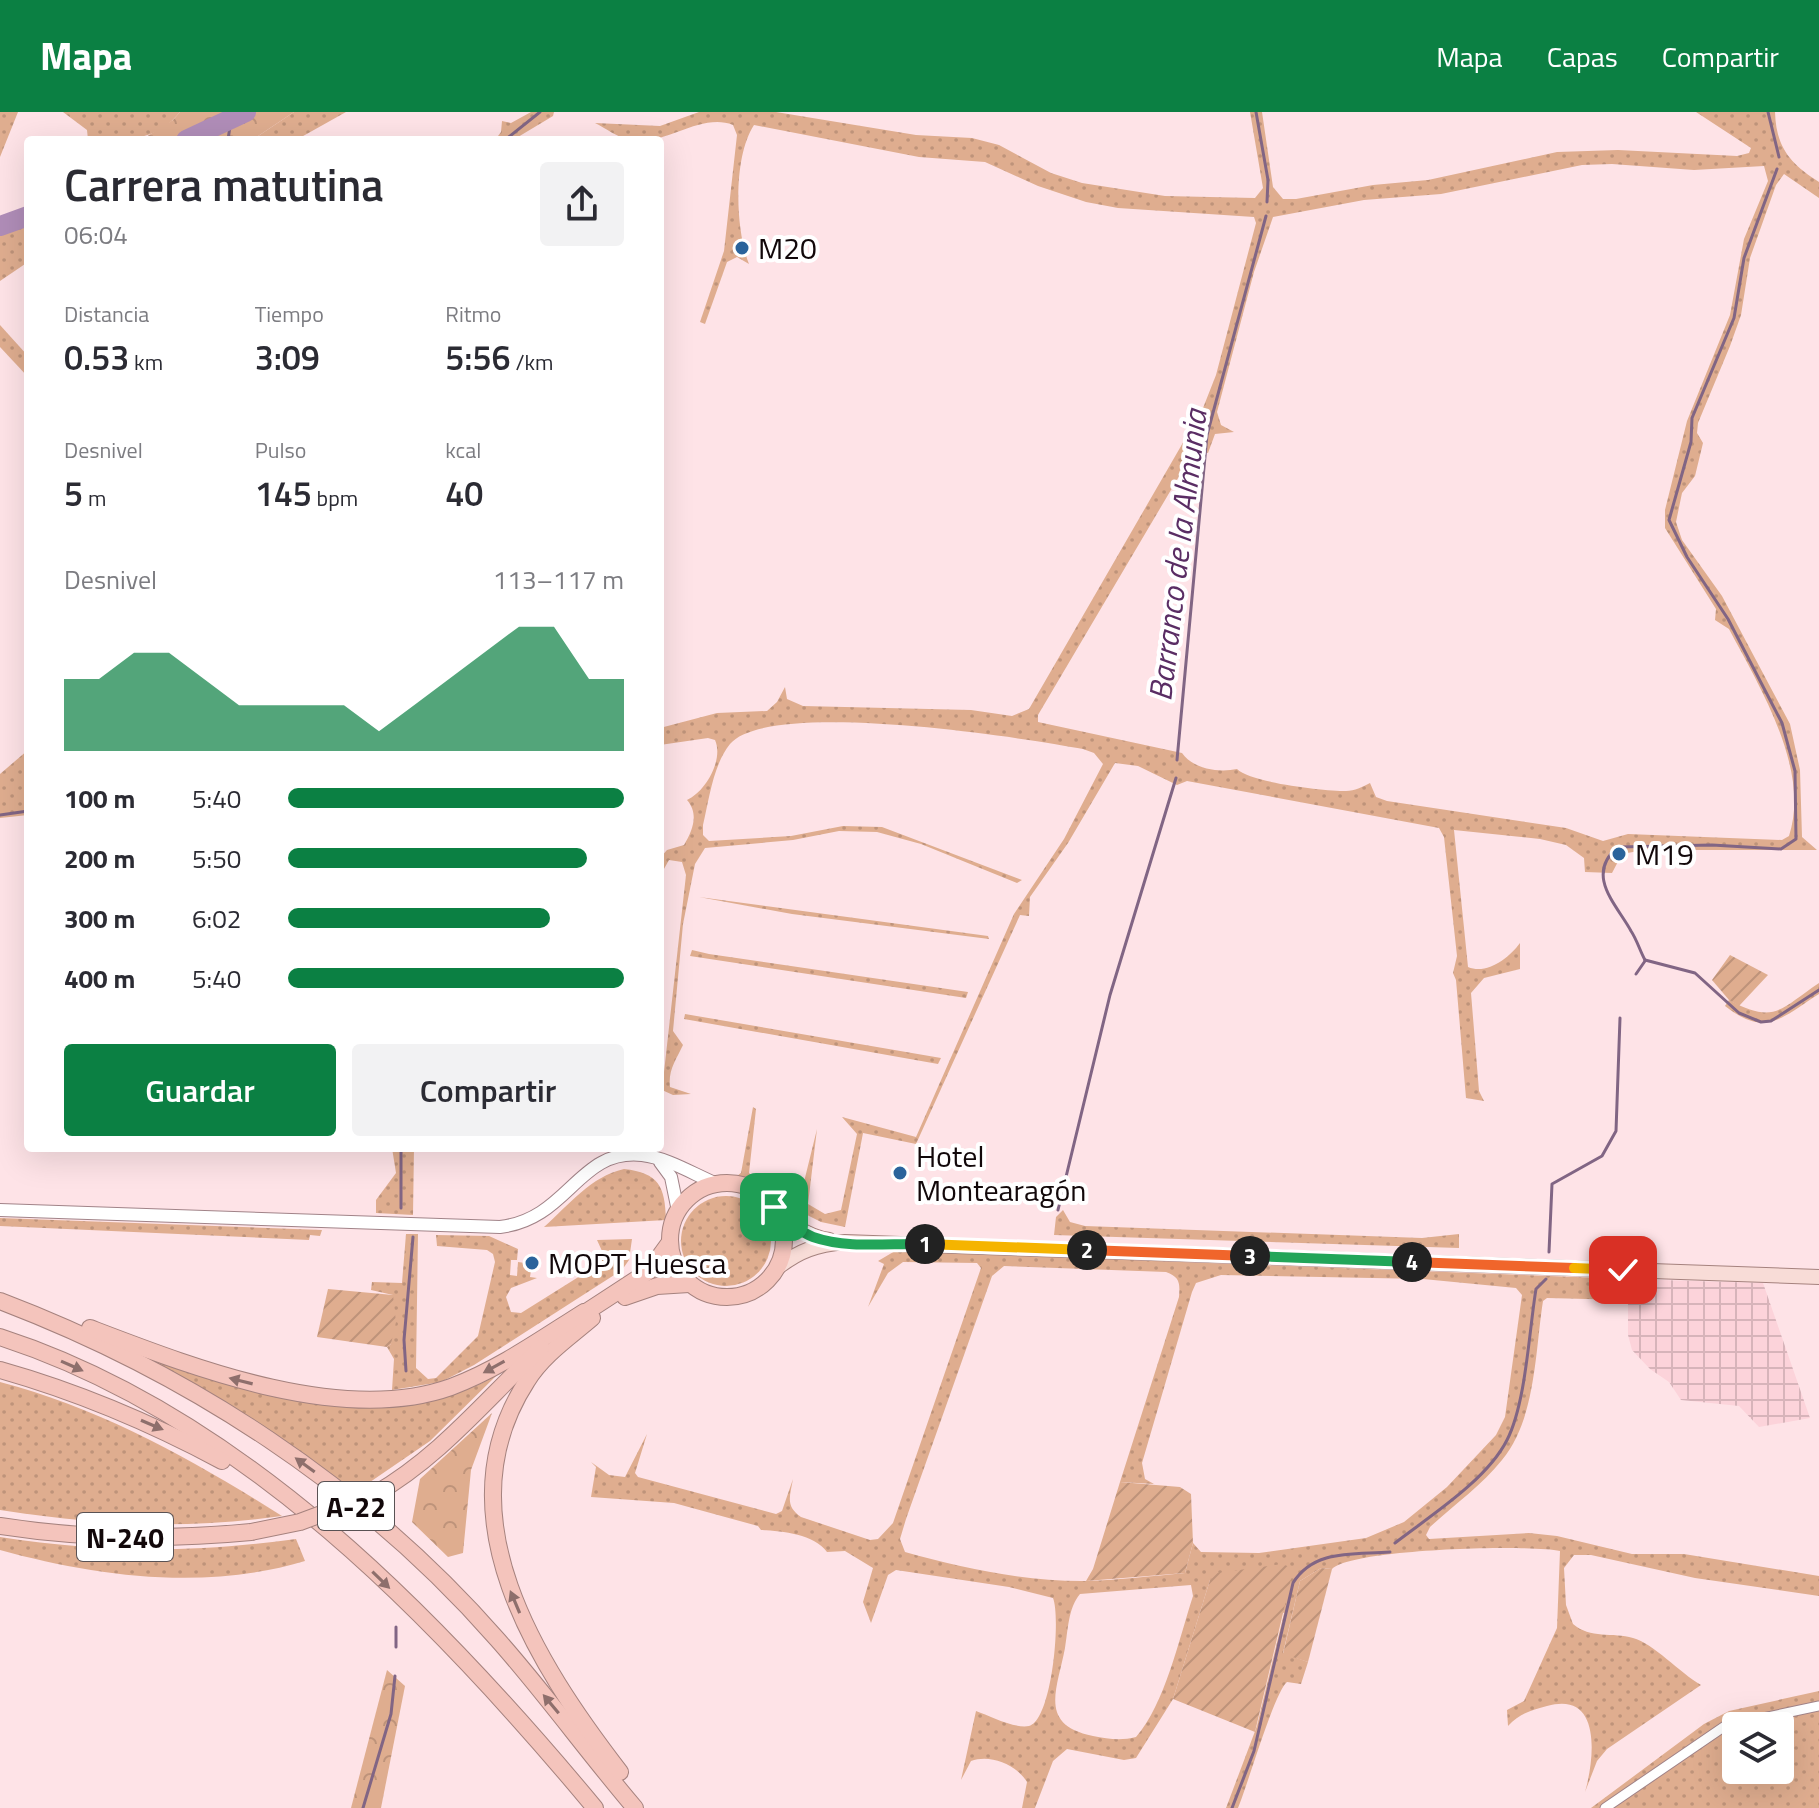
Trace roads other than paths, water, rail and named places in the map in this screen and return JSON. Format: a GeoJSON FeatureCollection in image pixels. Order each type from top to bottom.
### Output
{"type":"FeatureCollection","features":[{"type":"Feature","properties":{"kind":"highway"},"geometry":{"type":"LineString","coordinates":[[717,1184],[749,1187],[774,1207],[784,1231],[782,1257],[777,1268],[756,1289],[742,1295],[713,1295],[689,1284],[653,1278],[670,1242],[678,1211],[688,1198],[717,1184]]}},
{"type":"Feature","properties":{"kind":"highway"},"geometry":{"type":"LineString","coordinates":[[670,1242],[679,1269],[689,1284]]}},
{"type":"Feature","properties":{"kind":"highway","name":"N-240"},"geometry":{"type":"LineString","coordinates":[[0,1526],[148,1538],[251,1532],[300,1522],[375,1494],[440,1449],[538,1350],[588,1315],[653,1278]]}},
{"type":"Feature","properties":{"kind":"highway"},"geometry":{"type":"LineString","coordinates":[[0,1299],[217,1374],[279,1389],[365,1398],[410,1397],[449,1388],[500,1365],[588,1315]]}},
{"type":"Feature","properties":{"kind":"highway","name":"A-22"},"geometry":{"type":"LineString","coordinates":[[0,1299],[83,1335],[174,1381],[251,1427],[330,1483],[432,1572],[496,1637],[635,1808]]}},
{"type":"Feature","properties":{"kind":"highway"},"geometry":{"type":"LineString","coordinates":[[588,1315],[526,1381],[503,1429],[492,1484],[492,1516],[506,1580],[533,1639],[588,1731],[648,1808]]}},
{"type":"Feature","properties":{"kind":"highway","name":"A-22"},"geometry":{"type":"LineString","coordinates":[[0,1337],[113,1384],[181,1423],[250,1469],[324,1526],[511,1710],[595,1808]]}},
{"type":"Feature","properties":{"kind":"highway"},"geometry":{"type":"LineString","coordinates":[[0,1370],[97,1402],[166,1431],[235,1468],[324,1526]]}},
{"type":"Feature","properties":{"kind":"main road"},"geometry":{"type":"LineString","coordinates":[[774,1207],[795,1228],[814,1237],[845,1242],[1819,1277]]}},
{"type":"Feature","properties":{"kind":"main road"},"geometry":{"type":"LineString","coordinates":[[777,1268],[797,1252],[812,1246],[845,1242]]}},
{"type":"Feature","properties":{"kind":"street"},"geometry":{"type":"LineString","coordinates":[[0,1210],[500,1227],[522,1224],[544,1213],[599,1163],[620,1156],[654,1158],[717,1184]]}},
{"type":"Feature","properties":{"kind":"street"},"geometry":{"type":"LineString","coordinates":[[654,1158],[667,1169],[678,1211]]}},
{"type":"Feature","properties":{"kind":"street"},"geometry":{"type":"LineString","coordinates":[[1605,1808],[1725,1726],[1819,1706]]}},
{"type":"Feature","properties":{"kind":"waterway"},"geometry":{"type":"LineString","coordinates":[[195,136],[246,112]]}},
{"type":"Feature","properties":{"kind":"waterway"},"geometry":{"type":"LineString","coordinates":[[510,136],[540,112]]}},
{"type":"Feature","properties":{"kind":"waterway","name":"Barranco de la Almunia"},"geometry":{"type":"LineString","coordinates":[[1256,112],[1268,180],[1267,202]]}},
{"type":"Feature","properties":{"kind":"waterway"},"geometry":{"type":"LineString","coordinates":[[1768,112],[1779,157]]}},
{"type":"Feature","properties":{"kind":"waterway"},"geometry":{"type":"LineString","coordinates":[[229,136],[231,119]]}},
{"type":"Feature","properties":{"kind":"waterway"},"geometry":{"type":"LineString","coordinates":[[1645,960],[1606,890],[1603,879],[1608,858],[1618,847],[1712,845],[1781,849],[1796,839],[1795,771],[1782,723],[1728,619],[1687,557],[1669,520],[1691,442],[1692,418],[1734,318],[1744,258],[1777,169]]}},
{"type":"Feature","properties":{"kind":"waterway","name":"Barranco de la Almunia"},"geometry":{"type":"LineString","coordinates":[[1177,760],[1207,435],[1266,216]]}},
{"type":"Feature","properties":{"kind":"waterway"},"geometry":{"type":"LineString","coordinates":[[0,226],[24,217]]}},
{"type":"Feature","properties":{"kind":"waterway","name":"Barranco de la Almunia"},"geometry":{"type":"LineString","coordinates":[[1058,1210],[1110,995],[1176,778]]}},
{"type":"Feature","properties":{"kind":"waterway"},"geometry":{"type":"LineString","coordinates":[[0,815],[24,812]]}},
{"type":"Feature","properties":{"kind":"waterway"},"geometry":{"type":"LineString","coordinates":[[1645,960],[1695,973],[1739,1013],[1761,1022],[1771,1021],[1819,990]]}},
{"type":"Feature","properties":{"kind":"waterway"},"geometry":{"type":"LineString","coordinates":[[1636,974],[1645,961]]}},
{"type":"Feature","properties":{"kind":"waterway"},"geometry":{"type":"LineString","coordinates":[[1549,1252],[1552,1184],[1602,1156],[1616,1131],[1620,1018]]}},
{"type":"Feature","properties":{"kind":"waterway"},"geometry":{"type":"LineString","coordinates":[[401,1152],[401,1208]]}},
{"type":"Feature","properties":{"kind":"waterway"},"geometry":{"type":"LineString","coordinates":[[406,1371],[404,1340],[413,1237]]}},
{"type":"Feature","properties":{"kind":"waterway"},"geometry":{"type":"LineString","coordinates":[[1395,1543],[1472,1483],[1498,1455],[1507,1440],[1523,1387],[1536,1289],[1546,1279]]}},
{"type":"Feature","properties":{"kind":"waterway"},"geometry":{"type":"LineString","coordinates":[[1232,1808],[1254,1751],[1293,1583],[1302,1572],[1323,1559],[1390,1552]]}},
{"type":"Feature","properties":{"kind":"waterway"},"geometry":{"type":"LineString","coordinates":[[396,1627],[396,1647]]}},
{"type":"Feature","properties":{"kind":"waterway"},"geometry":{"type":"LineString","coordinates":[[363,1808],[391,1714],[395,1676]]}},
{"type":"Feature","properties":{"kind":"place","name":"M20"},"geometry":{"type":"Point","coordinates":[742,248]}},
{"type":"Feature","properties":{"kind":"place","name":"M19"},"geometry":{"type":"Point","coordinates":[1619,854]}},
{"type":"Feature","properties":{"kind":"place","name":"Hotel Montearagón"},"geometry":{"type":"Point","coordinates":[900,1173]}},
{"type":"Feature","properties":{"kind":"place","name":"MOPT Huesca"},"geometry":{"type":"Point","coordinates":[532,1263]}}]}
